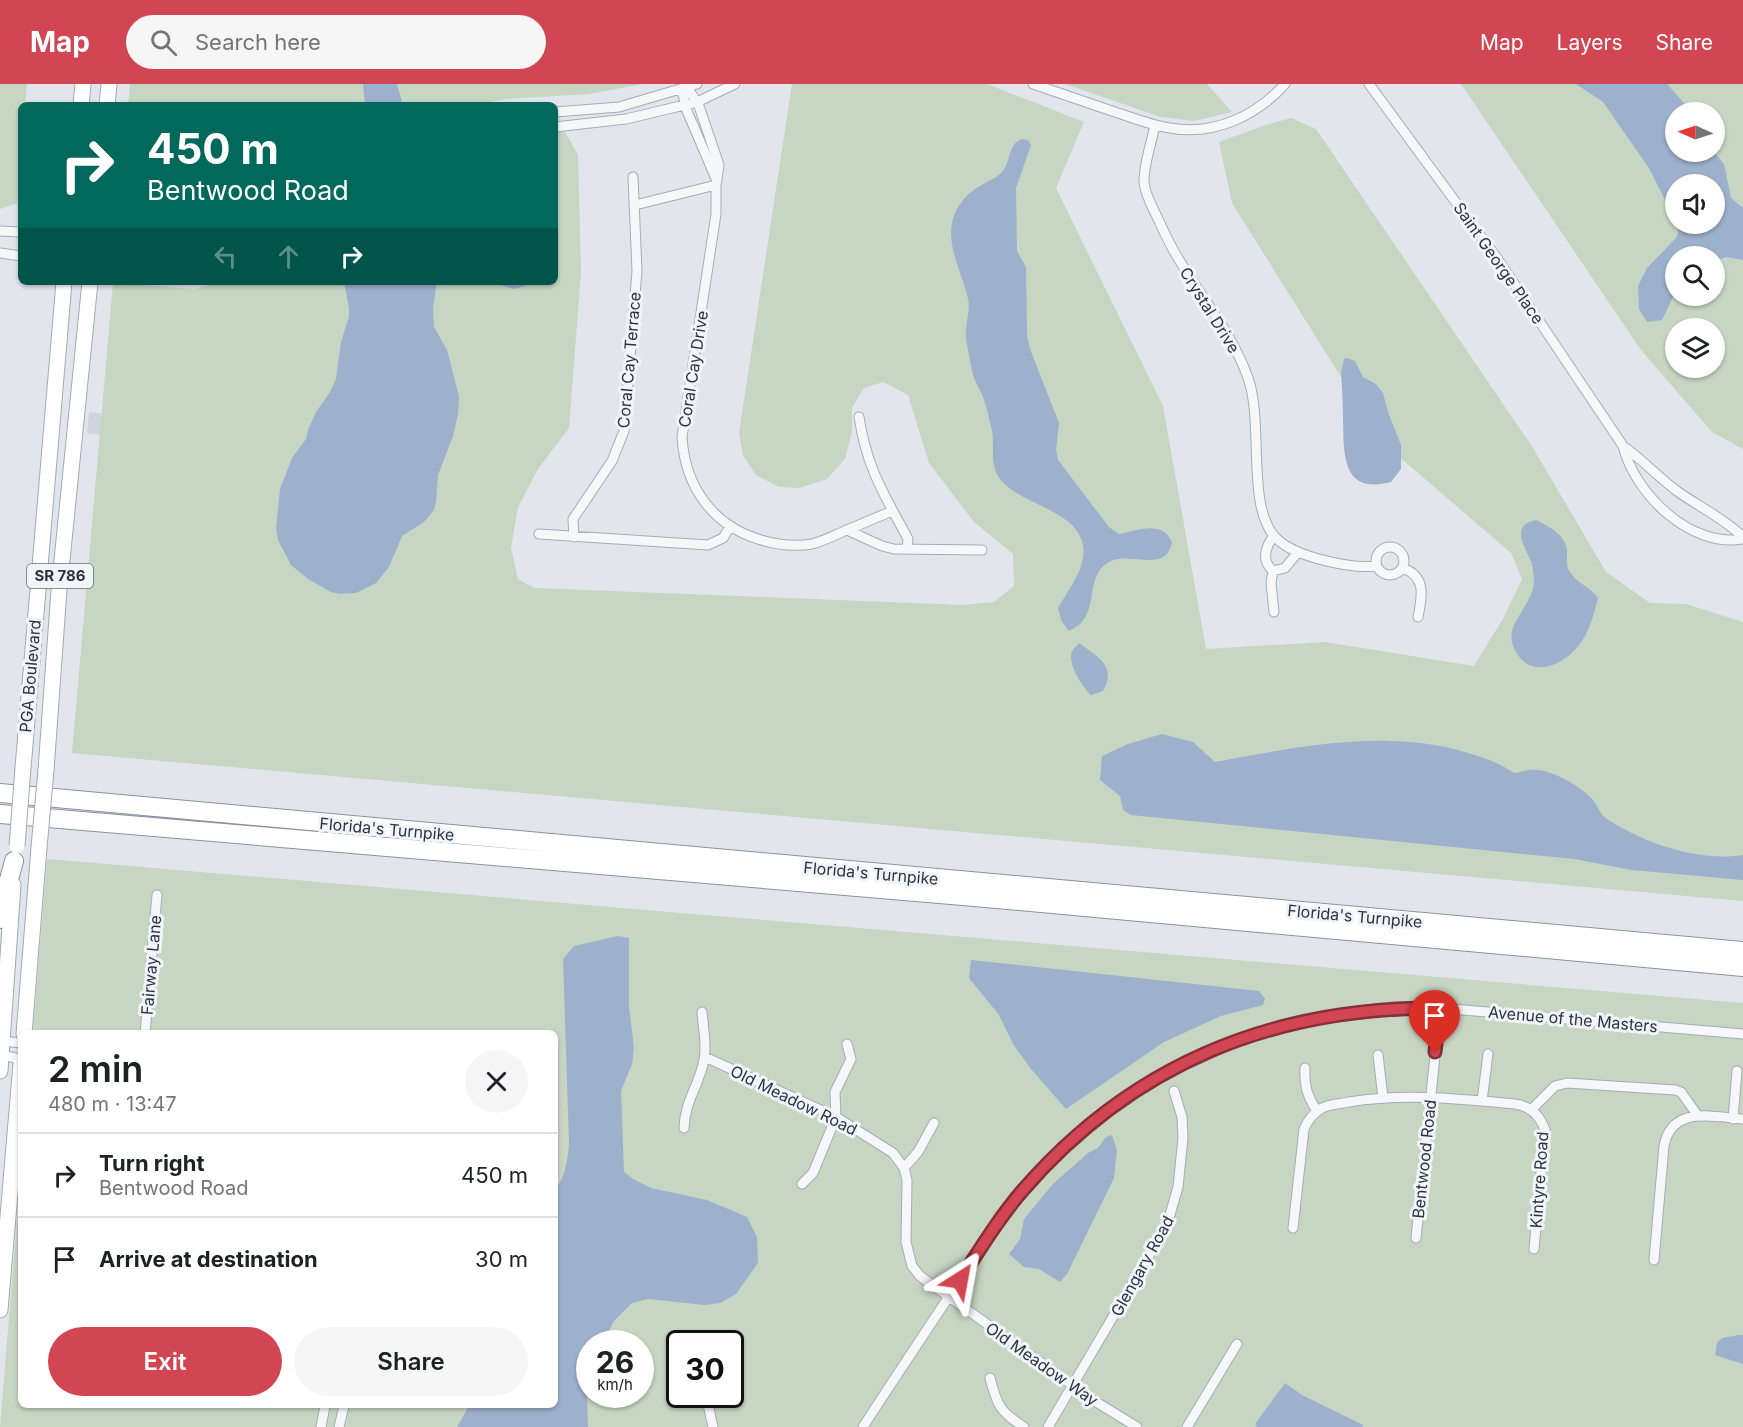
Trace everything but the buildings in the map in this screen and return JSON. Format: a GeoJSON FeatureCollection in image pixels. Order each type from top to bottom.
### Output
{"type":"FeatureCollection","features":[{"type":"Feature","properties":{"kind":"highway","name":"Florida's Turnpike"},"geometry":{"type":"LineString","coordinates":[[0,793],[1743,951]]}},
{"type":"Feature","properties":{"kind":"highway","name":"Florida's Turnpike"},"geometry":{"type":"LineString","coordinates":[[0,814],[939,894],[1743,968]]}},
{"type":"Feature","properties":{"kind":"highway"},"geometry":{"type":"LineString","coordinates":[[0,919],[15,854]]}},
{"type":"Feature","properties":{"kind":"main road"},"geometry":{"type":"LineString","coordinates":[[81,102],[83,84]]}},
{"type":"Feature","properties":{"kind":"main road"},"geometry":{"type":"LineString","coordinates":[[107,102],[109,84]]}},
{"type":"Feature","properties":{"kind":"main road","name":"PGA Boulevard"},"geometry":{"type":"LineString","coordinates":[[1,1053],[15,854],[64,285]]}},
{"type":"Feature","properties":{"kind":"main road","name":"PGA Boulevard"},"geometry":{"type":"LineString","coordinates":[[24,1030],[59,590],[90,285]]}},
{"type":"Feature","properties":{"kind":"main road"},"geometry":{"type":"LineString","coordinates":[[0,1310],[18,1099]]}},
{"type":"Feature","properties":{"kind":"street"},"geometry":{"type":"LineString","coordinates":[[558,127],[626,119],[686,105],[735,84]]}},
{"type":"Feature","properties":{"kind":"street"},"geometry":{"type":"LineString","coordinates":[[1033,84],[1171,129],[1201,129],[1230,123],[1262,106],[1286,84]]}},
{"type":"Feature","properties":{"kind":"street","name":"Saint George Place"},"geometry":{"type":"LineString","coordinates":[[1369,84],[1506,271],[1623,446],[1628,465],[1640,484],[1665,513],[1684,526],[1705,535],[1735,541],[1743,538],[1731,525],[1671,487],[1639,457],[1623,446]]}},
{"type":"Feature","properties":{"kind":"street"},"geometry":{"type":"LineString","coordinates":[[558,112],[619,106],[689,87]]}},
{"type":"Feature","properties":{"kind":"street","name":"Coral Cay Drive"},"geometry":{"type":"LineString","coordinates":[[689,87],[697,102],[719,165],[716,214],[682,437],[685,461],[699,496],[713,513],[730,527],[750,537],[787,546],[813,544],[892,511]]}},
{"type":"Feature","properties":{"kind":"street","name":"Coral Cay Drive"},"geometry":{"type":"LineString","coordinates":[[689,87],[686,105],[717,183]]}},
{"type":"Feature","properties":{"kind":"street","name":"Crystal Drive"},"geometry":{"type":"LineString","coordinates":[[1155,125],[1144,179],[1148,197],[1174,253],[1230,337],[1249,379],[1255,408],[1259,502],[1267,525],[1274,536]]}},
{"type":"Feature","properties":{"kind":"street","name":"Coral Cay Terrace"},"geometry":{"type":"LineString","coordinates":[[574,537],[573,519],[612,461],[624,431],[636,270],[633,177]]}},
{"type":"Feature","properties":{"kind":"street"},"geometry":{"type":"LineString","coordinates":[[635,205],[717,183]]}},
{"type":"Feature","properties":{"kind":"street"},"geometry":{"type":"LineString","coordinates":[[0,231],[18,232]]}},
{"type":"Feature","properties":{"kind":"street"},"geometry":{"type":"LineString","coordinates":[[0,253],[18,256]]}},
{"type":"Feature","properties":{"kind":"street"},"geometry":{"type":"LineString","coordinates":[[859,417],[867,456],[876,480],[908,539],[908,549]]}},
{"type":"Feature","properties":{"kind":"street"},"geometry":{"type":"LineString","coordinates":[[539,534],[708,545],[723,538],[730,527]]}},
{"type":"Feature","properties":{"kind":"street"},"geometry":{"type":"LineString","coordinates":[[846,530],[887,548],[982,550]]}},
{"type":"Feature","properties":{"kind":"street"},"geometry":{"type":"LineString","coordinates":[[1273,571],[1265,556],[1267,544],[1274,536],[1310,557],[1377,567],[1386,574],[1395,574],[1402,568],[1402,555],[1391,547],[1386,548],[1376,557],[1377,567]]}},
{"type":"Feature","properties":{"kind":"street"},"geometry":{"type":"LineString","coordinates":[[1273,571],[1289,565],[1298,552]]}},
{"type":"Feature","properties":{"kind":"street"},"geometry":{"type":"LineString","coordinates":[[1402,568],[1413,573],[1420,583],[1422,595],[1418,617]]}},
{"type":"Feature","properties":{"kind":"street"},"geometry":{"type":"LineString","coordinates":[[1273,571],[1271,583],[1274,612]]}},
{"type":"Feature","properties":{"kind":"street","name":"Fairway Lane"},"geometry":{"type":"LineString","coordinates":[[145,1030],[157,896]]}},
{"type":"Feature","properties":{"kind":"street","name":"Avenue of the Masters"},"geometry":{"type":"LineString","coordinates":[[863,1427],[996,1225],[1045,1166],[1092,1122],[1129,1095],[1165,1073],[1213,1050],[1293,1023],[1368,1010],[1440,1008],[1743,1034]]}},
{"type":"Feature","properties":{"kind":"street","name":"Bentwood Road"},"geometry":{"type":"LineString","coordinates":[[1416,1238],[1440,1008]]}},
{"type":"Feature","properties":{"kind":"street"},"geometry":{"type":"LineString","coordinates":[[684,1128],[684,1111],[705,1057],[702,1012]]}},
{"type":"Feature","properties":{"kind":"street"},"geometry":{"type":"LineString","coordinates":[[1,1053],[18,1044]]}},
{"type":"Feature","properties":{"kind":"street"},"geometry":{"type":"LineString","coordinates":[[802,1184],[813,1173],[836,1117],[835,1092],[851,1059],[847,1044]]}},
{"type":"Feature","properties":{"kind":"street"},"geometry":{"type":"LineString","coordinates":[[1,1053],[18,1058]]}},
{"type":"Feature","properties":{"kind":"street"},"geometry":{"type":"LineString","coordinates":[[1482,1101],[1488,1054]]}},
{"type":"Feature","properties":{"kind":"street"},"geometry":{"type":"LineString","coordinates":[[1378,1055],[1383,1098]]}},
{"type":"Feature","properties":{"kind":"street","name":"Old Meadow Road"},"geometry":{"type":"LineString","coordinates":[[705,1057],[836,1117],[888,1149],[904,1168]]}},
{"type":"Feature","properties":{"kind":"street"},"geometry":{"type":"LineString","coordinates":[[1293,1228],[1304,1129],[1317,1111],[1309,1099],[1304,1084],[1305,1068]]}},
{"type":"Feature","properties":{"kind":"street"},"geometry":{"type":"LineString","coordinates":[[1654,1260],[1666,1140],[1671,1129],[1680,1121],[1698,1116],[1738,1119],[1737,1071]]}},
{"type":"Feature","properties":{"kind":"street"},"geometry":{"type":"LineString","coordinates":[[1531,1110],[1555,1086],[1561,1084],[1675,1090],[1681,1092],[1698,1116]]}},
{"type":"Feature","properties":{"kind":"street","name":"Glengary Road"},"geometry":{"type":"LineString","coordinates":[[1048,1427],[1158,1243],[1174,1206],[1184,1131],[1181,1110],[1174,1090]]}},
{"type":"Feature","properties":{"kind":"street","name":"Kintyre Road"},"geometry":{"type":"LineString","coordinates":[[1317,1111],[1329,1106],[1383,1098],[1430,1097],[1521,1105],[1531,1110],[1540,1119],[1545,1136],[1534,1250]]}},
{"type":"Feature","properties":{"kind":"street"},"geometry":{"type":"LineString","coordinates":[[934,1123],[918,1152],[904,1168],[908,1185],[906,1242],[912,1266],[920,1276],[948,1298]]}},
{"type":"Feature","properties":{"kind":"street","name":"Old Meadow Way"},"geometry":{"type":"LineString","coordinates":[[948,1298],[1101,1406],[1137,1427]]}},
{"type":"Feature","properties":{"kind":"street"},"geometry":{"type":"LineString","coordinates":[[1187,1427],[1237,1344]]}},
{"type":"Feature","properties":{"kind":"street"},"geometry":{"type":"LineString","coordinates":[[990,1378],[996,1403],[1024,1427]]}},
{"type":"Feature","properties":{"kind":"street"},"geometry":{"type":"LineString","coordinates":[[321,1427],[325,1408]]}},
{"type":"Feature","properties":{"kind":"street"},"geometry":{"type":"LineString","coordinates":[[339,1427],[344,1408]]}},
{"type":"Feature","properties":{"kind":"street"},"geometry":{"type":"LineString","coordinates":[[709,1408],[713,1427]]}},
{"type":"Feature","properties":{"kind":"shaded area"},"geometry":{"type":"Polygon","coordinates":[[[89,412],[108,414],[106,435],[87,433],[89,412]]]}},
{"type":"Feature","properties":{"kind":"green space"},"geometry":{"type":"Polygon","coordinates":[[[0,84],[27,84],[25,102],[18,102],[17,203],[0,209],[0,84]]]}},
{"type":"Feature","properties":{"kind":"green space"},"geometry":{"type":"Polygon","coordinates":[[[130,84],[643,84],[589,94],[490,102],[128,102],[130,84]]]}},
{"type":"Feature","properties":{"kind":"green space"},"geometry":{"type":"Polygon","coordinates":[[[792,84],[987,84],[1084,122],[1056,188],[1163,406],[1206,649],[1325,642],[1474,666],[1504,617],[1522,579],[1511,553],[1381,441],[1232,203],[1219,142],[1291,118],[1316,129],[1533,448],[1606,572],[1650,603],[1686,604],[1743,622],[1743,901],[72,753],[113,285],[195,289],[209,285],[558,285],[558,131],[564,130],[578,155],[581,272],[569,428],[538,469],[518,507],[511,548],[518,579],[534,588],[964,605],[994,602],[1014,586],[1013,554],[974,522],[929,463],[908,395],[883,382],[864,388],[852,408],[852,432],[845,459],[827,479],[799,488],[779,487],[756,475],[743,455],[739,433],[792,84]]]}},
{"type":"Feature","properties":{"kind":"green space"},"geometry":{"type":"Polygon","coordinates":[[[1065,84],[1207,84],[1232,112],[1194,121],[1161,117],[1065,84]]]}},
{"type":"Feature","properties":{"kind":"green space"},"geometry":{"type":"Polygon","coordinates":[[[1461,84],[1743,84],[1743,449],[1712,432],[1665,378],[1725,378],[1725,318],[1665,318],[1665,378],[1641,350],[1461,84]]]}},
{"type":"Feature","properties":{"kind":"green space"},"geometry":{"type":"Polygon","coordinates":[[[47,859],[1743,1003],[1743,1427],[0,1427],[18,1209],[18,1408],[558,1408],[558,1030],[33,1030],[47,859]]]}},
{"type":"Feature","properties":{"kind":"water"},"geometry":{"type":"Polygon","coordinates":[[[363,84],[397,84],[402,102],[365,102],[363,84]]]}},
{"type":"Feature","properties":{"kind":"water"},"geometry":{"type":"Polygon","coordinates":[[[1576,84],[1667,84],[1683,102],[1665,102],[1665,162],[1722,162],[1724,164],[1731,198],[1743,208],[1743,260],[1725,257],[1725,246],[1668,246],[1678,234],[1725,234],[1725,174],[1665,174],[1665,200],[1649,168],[1603,102],[1576,84]]]}},
{"type":"Feature","properties":{"kind":"water"},"geometry":{"type":"Polygon","coordinates":[[[1021,139],[1028,140],[1031,145],[1016,188],[1017,251],[1026,267],[1027,335],[1030,349],[1059,423],[1056,450],[1058,460],[1109,527],[1119,534],[1148,528],[1156,529],[1168,535],[1172,542],[1168,552],[1155,560],[1127,558],[1109,562],[1096,577],[1086,616],[1079,625],[1069,631],[1062,622],[1058,608],[1080,568],[1083,559],[1082,541],[1068,521],[1019,495],[1009,488],[996,473],[991,426],[983,396],[973,375],[966,339],[968,299],[956,261],[951,232],[959,206],[971,192],[1001,173],[1013,146],[1021,139]]]}},
{"type":"Feature","properties":{"kind":"water"},"geometry":{"type":"Polygon","coordinates":[[[1665,249],[1665,306],[1669,306],[1662,320],[1647,322],[1639,309],[1638,286],[1647,268],[1665,249]]]}},
{"type":"Feature","properties":{"kind":"water"},"geometry":{"type":"Polygon","coordinates":[[[345,285],[437,285],[433,308],[434,327],[447,350],[459,397],[453,436],[438,475],[434,510],[424,522],[402,536],[389,567],[376,583],[356,593],[340,594],[331,592],[308,579],[291,565],[278,540],[276,528],[280,489],[292,458],[306,439],[316,412],[336,379],[349,308],[345,285]]]}},
{"type":"Feature","properties":{"kind":"water"},"geometry":{"type":"Polygon","coordinates":[[[500,285],[527,285],[514,289],[500,285]]]}},
{"type":"Feature","properties":{"kind":"water"},"geometry":{"type":"Polygon","coordinates":[[[1344,359],[1355,361],[1363,377],[1376,384],[1383,393],[1401,445],[1401,469],[1391,482],[1363,483],[1354,477],[1345,458],[1341,372],[1344,359]]]}},
{"type":"Feature","properties":{"kind":"water"},"geometry":{"type":"Polygon","coordinates":[[[1536,520],[1552,529],[1565,542],[1569,570],[1598,598],[1583,640],[1564,659],[1547,667],[1529,665],[1521,659],[1512,641],[1512,632],[1529,600],[1534,582],[1532,564],[1521,532],[1528,523],[1536,520]]]}},
{"type":"Feature","properties":{"kind":"water"},"geometry":{"type":"Polygon","coordinates":[[[1079,643],[1099,658],[1107,669],[1107,682],[1103,691],[1091,695],[1076,674],[1071,656],[1079,643]]]}},
{"type":"Feature","properties":{"kind":"water"},"geometry":{"type":"Polygon","coordinates":[[[1162,734],[1193,742],[1215,762],[1310,746],[1374,741],[1406,742],[1468,753],[1492,761],[1514,773],[1531,770],[1544,771],[1575,785],[1593,800],[1605,817],[1637,836],[1690,853],[1708,856],[1743,855],[1743,880],[1632,870],[1574,859],[1131,815],[1123,810],[1120,796],[1100,780],[1102,756],[1128,744],[1162,734]]]}},
{"type":"Feature","properties":{"kind":"water"},"geometry":{"type":"Polygon","coordinates":[[[618,936],[629,938],[629,1007],[634,1048],[632,1064],[621,1091],[624,1172],[651,1188],[707,1200],[747,1217],[757,1237],[758,1263],[736,1294],[720,1303],[705,1305],[648,1299],[632,1303],[614,1321],[609,1330],[576,1330],[576,1408],[587,1408],[588,1427],[457,1427],[468,1408],[558,1408],[558,1186],[565,1168],[569,1142],[563,959],[574,946],[618,936]]]}},
{"type":"Feature","properties":{"kind":"water"},"geometry":{"type":"Polygon","coordinates":[[[971,960],[1259,991],[1265,999],[1263,1005],[1221,1016],[1164,1042],[1066,1109],[1031,1069],[1013,1044],[999,1015],[969,978],[971,960]]]}},
{"type":"Feature","properties":{"kind":"water"},"geometry":{"type":"Polygon","coordinates":[[[1112,1135],[1117,1150],[1114,1178],[1067,1274],[1060,1282],[1039,1269],[1024,1267],[1009,1254],[1020,1239],[1024,1219],[1053,1184],[1088,1153],[1098,1148],[1106,1137],[1112,1135]]]}},
{"type":"Feature","properties":{"kind":"water"},"geometry":{"type":"Polygon","coordinates":[[[1743,1335],[1743,1364],[1715,1355],[1717,1343],[1722,1338],[1743,1335]]]}},
{"type":"Feature","properties":{"kind":"water"},"geometry":{"type":"Polygon","coordinates":[[[1285,1383],[1302,1395],[1363,1427],[1257,1427],[1255,1424],[1285,1383]]]}},
{"type":"Feature","properties":{"kind":"route"},"geometry":{"type":"LineString","coordinates":[[960,1280],[996,1225],[1045,1166],[1068,1144],[1092,1122],[1138,1089],[1198,1056],[1262,1031],[1293,1023],[1336,1014],[1401,1008],[1440,1008],[1435,1052]]}}]}
